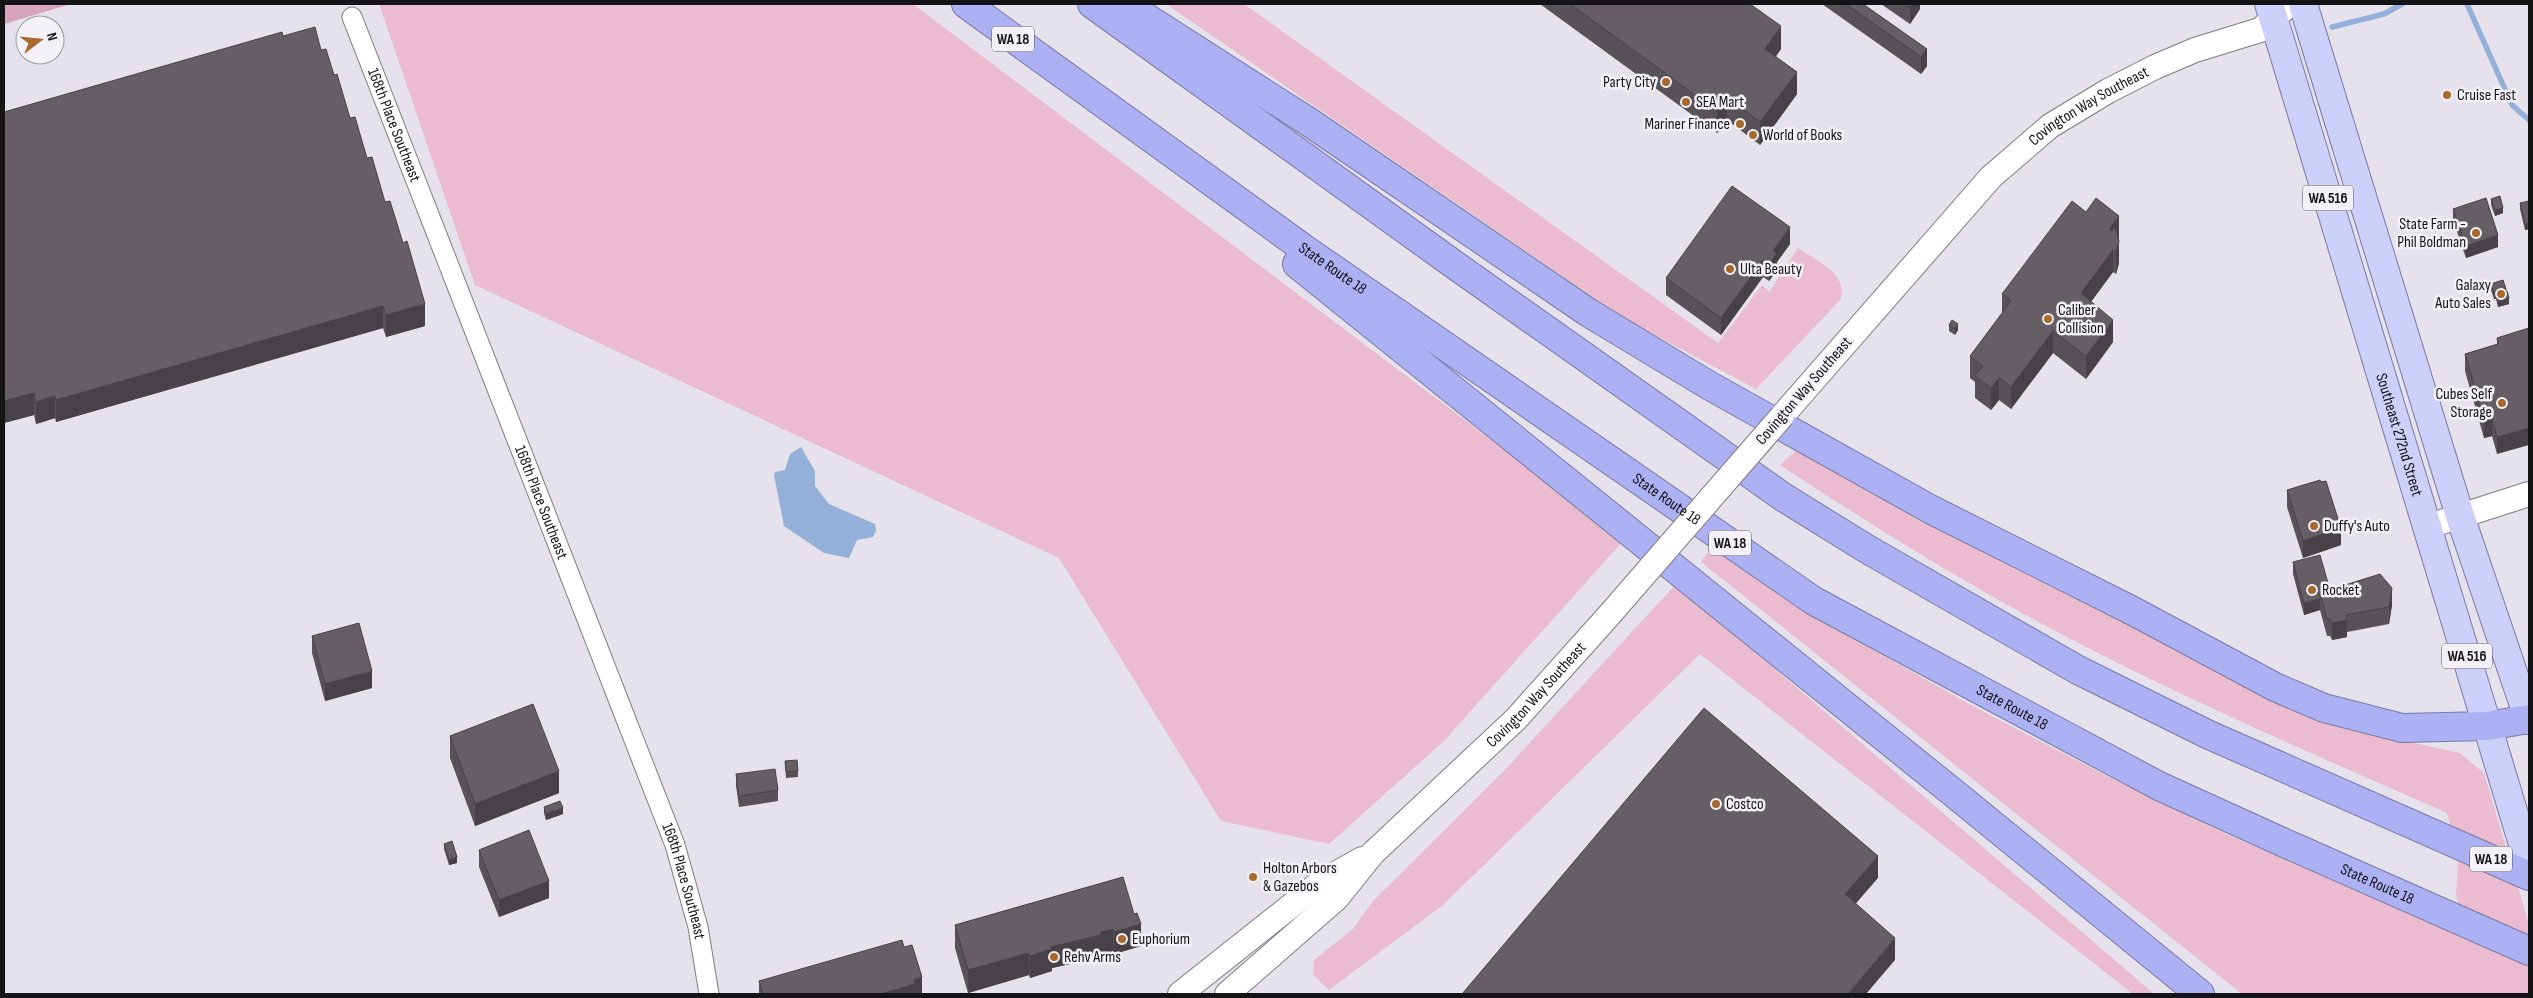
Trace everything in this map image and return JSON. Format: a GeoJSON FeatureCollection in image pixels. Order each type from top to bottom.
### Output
{"type":"FeatureCollection","features":[{"type":"Feature","properties":{"kind":"highway","name":"State Route 18"},"geometry":{"type":"LineString","coordinates":[[966,4],[1060,74],[1303,248],[1814,601],[2159,786],[2529,951]]}},
{"type":"Feature","properties":{"kind":"highway","name":"WA 18"},"geometry":{"type":"LineString","coordinates":[[1092,4],[1444,258],[1783,497],[1867,549],[2086,674],[2207,734],[2529,876]]}},
{"type":"Feature","properties":{"kind":"highway"},"geometry":{"type":"LineString","coordinates":[[1125,4],[1309,122],[1589,313],[1710,386],[1930,509],[2133,611],[2275,687],[2324,708],[2402,728],[2487,726],[2529,720]]}},
{"type":"Feature","properties":{"kind":"highway"},"geometry":{"type":"LineString","coordinates":[[1060,74],[1962,799],[2200,994]]}},
{"type":"Feature","properties":{"kind":"main road","name":"Southeast 272nd Street"},"geometry":{"type":"LineString","coordinates":[[2303,4],[2460,516],[2529,720]]}},
{"type":"Feature","properties":{"kind":"main road","name":"Southeast 272nd Street"},"geometry":{"type":"LineString","coordinates":[[2278,9],[2529,864]]}},
{"type":"Feature","properties":{"kind":"street","name":"Covington Way Southeast"},"geometry":{"type":"LineString","coordinates":[[1227,994],[1337,898],[1372,853],[1516,719],[1612,612],[1991,178],[2050,126],[2108,91],[2155,67],[2195,50],[2260,30],[2278,9]]}},
{"type":"Feature","properties":{"kind":"street","name":"168th Place Southeast"},"geometry":{"type":"LineString","coordinates":[[352,16],[675,845],[698,927],[709,994]]}},
{"type":"Feature","properties":{"kind":"street"},"geometry":{"type":"LineString","coordinates":[[2429,526],[2529,494]]}},
{"type":"Feature","properties":{"kind":"street","name":"Covington Way Southeast"},"geometry":{"type":"LineString","coordinates":[[1180,994],[1321,882],[1372,853]]}},
{"type":"Feature","properties":{"kind":"shaded area"},"geometry":{"type":"Polygon","coordinates":[[[4,4],[71,4],[34,15],[15,15],[15,21],[4,24],[4,4]]]}},
{"type":"Feature","properties":{"kind":"shaded area"},"geometry":{"type":"Polygon","coordinates":[[[379,4],[913,4],[1624,540],[1443,742],[1329,844],[1221,821],[1059,558],[475,285],[379,4]]]}},
{"type":"Feature","properties":{"kind":"shaded area"},"geometry":{"type":"Polygon","coordinates":[[[1166,4],[1244,4],[1718,343],[1762,285],[1769,292],[1798,248],[1836,275],[1842,291],[1840,300],[1756,389],[1626,320],[1166,4]]]}},
{"type":"Feature","properties":{"kind":"shaded area"},"geometry":{"type":"Polygon","coordinates":[[[1798,449],[2341,727],[2460,753],[2484,773],[2529,924],[2529,994],[2242,994],[1701,562],[1711,548],[1875,651],[1980,710],[2109,777],[2228,835],[2466,936],[2456,895],[2458,862],[2447,813],[2179,693],[2074,641],[1991,596],[1900,542],[1780,465],[1798,449]]]}},
{"type":"Feature","properties":{"kind":"shaded area"},"geometry":{"type":"Polygon","coordinates":[[[1676,584],[2154,994],[2133,994],[1700,654],[1443,905],[1329,990],[1313,975],[1314,960],[1353,929],[1373,901],[1502,773],[1676,584]]]}},
{"type":"Feature","properties":{"kind":"water"},"geometry":{"type":"Polygon","coordinates":[[[801,447],[815,471],[815,486],[829,504],[875,524],[876,531],[873,537],[857,540],[849,558],[824,553],[784,526],[774,475],[775,472],[785,470],[790,454],[801,447]]]}},
{"type":"Feature","properties":{"kind":"building"},"geometry":{"type":"Polygon","coordinates":[[[1570,4],[1750,4],[1781,26],[1765,49],[1797,72],[1760,122],[1727,98],[1717,111],[1570,4]]]}},
{"type":"Feature","properties":{"kind":"building"},"geometry":{"type":"Polygon","coordinates":[[[1846,4],[1863,4],[1927,49],[1921,57],[1846,4]]]}},
{"type":"Feature","properties":{"kind":"building"},"geometry":{"type":"Polygon","coordinates":[[[315,27],[321,50],[326,49],[334,75],[337,74],[350,118],[355,117],[367,158],[372,157],[385,202],[390,201],[403,243],[407,241],[425,304],[386,315],[383,306],[56,400],[55,396],[36,402],[34,393],[4,401],[4,112],[282,32],[283,36],[315,27]]]}},
{"type":"Feature","properties":{"kind":"building","name":"Ulta Beauty"},"geometry":{"type":"Polygon","coordinates":[[[1732,186],[1790,227],[1773,251],[1777,253],[1769,264],[1763,260],[1721,318],[1666,278],[1732,186]]]}},
{"type":"Feature","properties":{"kind":"building"},"geometry":{"type":"Polygon","coordinates":[[[2500,196],[2503,208],[2495,210],[2491,199],[2500,196]]]}},
{"type":"Feature","properties":{"kind":"building"},"geometry":{"type":"Polygon","coordinates":[[[2096,198],[2119,216],[2109,229],[2112,231],[2115,227],[2119,241],[2116,252],[2113,250],[2081,293],[2113,320],[2086,356],[2053,331],[2011,387],[1999,378],[1991,388],[1975,376],[1983,366],[1970,356],[2011,301],[2002,294],[2072,201],[2086,212],[2096,198]]]}},
{"type":"Feature","properties":{"kind":"building","name":"State Farm - Phil Boldman"},"geometry":{"type":"Polygon","coordinates":[[[2486,198],[2498,235],[2466,246],[2453,209],[2486,198]]]}},
{"type":"Feature","properties":{"kind":"building"},"geometry":{"type":"Polygon","coordinates":[[[2529,201],[2529,223],[2525,224],[2520,203],[2529,201]]]}},
{"type":"Feature","properties":{"kind":"building"},"geometry":{"type":"Polygon","coordinates":[[[2503,280],[2506,289],[2494,293],[2491,284],[2503,280]]]}},
{"type":"Feature","properties":{"kind":"building"},"geometry":{"type":"Polygon","coordinates":[[[2507,291],[2509,298],[2498,302],[2496,294],[2507,291]]]}},
{"type":"Feature","properties":{"kind":"building"},"geometry":{"type":"Polygon","coordinates":[[[1952,320],[1958,324],[1955,329],[1949,325],[1952,320]]]}},
{"type":"Feature","properties":{"kind":"building","name":"Cubes Self Storage"},"geometry":{"type":"Polygon","coordinates":[[[2529,328],[2529,428],[2497,437],[2492,419],[2484,421],[2465,354],[2498,344],[2497,338],[2529,328]]]}},
{"type":"Feature","properties":{"kind":"building","name":"Duffy's Auto"},"geometry":{"type":"Polygon","coordinates":[[[2320,480],[2321,482],[2326,481],[2341,528],[2303,541],[2287,490],[2320,480]]]}},
{"type":"Feature","properties":{"kind":"building","name":"Rocket"},"geometry":{"type":"Polygon","coordinates":[[[2320,555],[2330,590],[2320,593],[2320,599],[2304,603],[2293,562],[2320,555]]]}},
{"type":"Feature","properties":{"kind":"building"},"geometry":{"type":"Polygon","coordinates":[[[2380,574],[2392,588],[2389,607],[2346,615],[2347,620],[2332,623],[2330,619],[2327,619],[2320,593],[2380,574]]]}},
{"type":"Feature","properties":{"kind":"building"},"geometry":{"type":"Polygon","coordinates":[[[359,623],[372,671],[325,684],[312,636],[359,623]]]}},
{"type":"Feature","properties":{"kind":"building"},"geometry":{"type":"Polygon","coordinates":[[[533,704],[559,771],[475,804],[450,736],[533,704]]]}},
{"type":"Feature","properties":{"kind":"building","name":"Costco"},"geometry":{"type":"Polygon","coordinates":[[[1704,708],[1878,856],[1845,894],[1895,938],[1848,994],[1462,994],[1704,708]]]}},
{"type":"Feature","properties":{"kind":"building"},"geometry":{"type":"Polygon","coordinates":[[[797,760],[798,771],[786,772],[785,761],[797,760]]]}},
{"type":"Feature","properties":{"kind":"building"},"geometry":{"type":"Polygon","coordinates":[[[775,769],[778,790],[739,796],[736,774],[775,769]]]}},
{"type":"Feature","properties":{"kind":"building"},"geometry":{"type":"Polygon","coordinates":[[[560,801],[563,808],[546,814],[544,807],[560,801]]]}},
{"type":"Feature","properties":{"kind":"building"},"geometry":{"type":"Polygon","coordinates":[[[529,830],[549,881],[499,900],[479,850],[529,830]]]}},
{"type":"Feature","properties":{"kind":"building"},"geometry":{"type":"Polygon","coordinates":[[[452,841],[457,857],[449,860],[444,844],[452,841]]]}},
{"type":"Feature","properties":{"kind":"building"},"geometry":{"type":"Polygon","coordinates":[[[1123,877],[1134,914],[1137,913],[1141,924],[1114,932],[1113,929],[1101,932],[1101,935],[1051,947],[1052,949],[1030,956],[1029,953],[968,970],[955,925],[1123,877]]]}},
{"type":"Feature","properties":{"kind":"building"},"geometry":{"type":"Polygon","coordinates":[[[902,940],[904,947],[912,945],[922,977],[914,980],[915,984],[881,994],[763,994],[759,981],[902,940]]]}},
{"type":"Feature","properties":{"kind":"waterway"},"geometry":{"type":"LineString","coordinates":[[2332,27],[2384,14],[2402,4]]}},
{"type":"Feature","properties":{"kind":"waterway"},"geometry":{"type":"LineString","coordinates":[[2467,4],[2512,105],[2529,120]]}},
{"type":"Feature","properties":{"kind":"place","name":"Party City"},"geometry":{"type":"Point","coordinates":[1666,82]}},
{"type":"Feature","properties":{"kind":"place","name":"Cruise Fast"},"geometry":{"type":"Point","coordinates":[2447,95]}},
{"type":"Feature","properties":{"kind":"place","name":"SEA Mart"},"geometry":{"type":"Point","coordinates":[1686,102]}},
{"type":"Feature","properties":{"kind":"place","name":"Mariner Finance"},"geometry":{"type":"Point","coordinates":[1740,124]}},
{"type":"Feature","properties":{"kind":"place","name":"World of Books"},"geometry":{"type":"Point","coordinates":[1753,135]}},
{"type":"Feature","properties":{"kind":"place","name":"State Farm - Phil Boldman"},"geometry":{"type":"Point","coordinates":[2476,233]}},
{"type":"Feature","properties":{"kind":"place","name":"Ulta Beauty"},"geometry":{"type":"Point","coordinates":[1730,269]}},
{"type":"Feature","properties":{"kind":"place","name":"Galaxy Auto Sales"},"geometry":{"type":"Point","coordinates":[2501,294]}},
{"type":"Feature","properties":{"kind":"place","name":"Caliber Collision"},"geometry":{"type":"Point","coordinates":[2048,319]}},
{"type":"Feature","properties":{"kind":"place","name":"Cubes Self Storage"},"geometry":{"type":"Point","coordinates":[2502,403]}},
{"type":"Feature","properties":{"kind":"place","name":"Duffy's Auto"},"geometry":{"type":"Point","coordinates":[2314,526]}},
{"type":"Feature","properties":{"kind":"place","name":"Rocket"},"geometry":{"type":"Point","coordinates":[2312,590]}},
{"type":"Feature","properties":{"kind":"place","name":"Costco"},"geometry":{"type":"Point","coordinates":[1716,804]}},
{"type":"Feature","properties":{"kind":"place","name":"Holton Arbors & Gazebos"},"geometry":{"type":"Point","coordinates":[1253,877]}},
{"type":"Feature","properties":{"kind":"place","name":"Euphorium"},"geometry":{"type":"Point","coordinates":[1122,939]}},
{"type":"Feature","properties":{"kind":"place","name":"Rehv Arms"},"geometry":{"type":"Point","coordinates":[1054,957]}}]}
